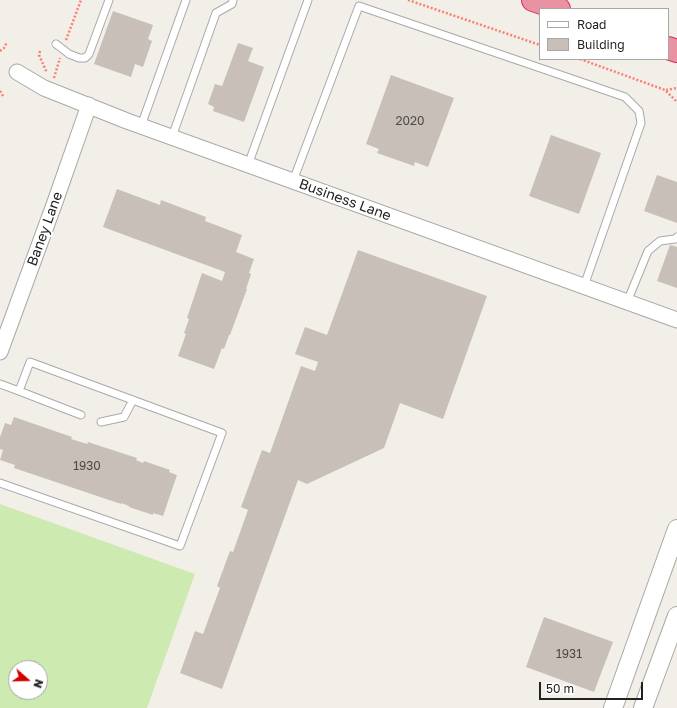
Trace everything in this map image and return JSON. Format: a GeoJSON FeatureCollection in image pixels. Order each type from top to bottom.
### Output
{"type":"FeatureCollection","features":[{"type":"Feature","properties":{"kind":"highway"},"geometry":{"type":"LineString","coordinates":[[533,0],[556,8]]}},
{"type":"Feature","properties":{"kind":"street","name":"Business Lane"},"geometry":{"type":"LineString","coordinates":[[17,72],[44,88],[141,126],[677,320]]}},
{"type":"Feature","properties":{"kind":"street","name":"Baney Lane"},"geometry":{"type":"LineString","coordinates":[[0,352],[89,105]]}},
{"type":"Feature","properties":{"kind":"street"},"geometry":{"type":"LineString","coordinates":[[613,708],[677,528]]}},
{"type":"Feature","properties":{"kind":"street"},"geometry":{"type":"LineString","coordinates":[[643,708],[677,616]]}},
{"type":"Feature","properties":{"kind":"lane"},"geometry":{"type":"LineString","coordinates":[[56,44],[70,54],[79,58],[85,58],[89,54],[109,0]]}},
{"type":"Feature","properties":{"kind":"lane"},"geometry":{"type":"LineString","coordinates":[[141,126],[186,0]]}},
{"type":"Feature","properties":{"kind":"lane"},"geometry":{"type":"LineString","coordinates":[[172,137],[216,13],[232,4],[233,0]]}},
{"type":"Feature","properties":{"kind":"lane"},"geometry":{"type":"LineString","coordinates":[[248,165],[308,0]]}},
{"type":"Feature","properties":{"kind":"lane"},"geometry":{"type":"LineString","coordinates":[[292,181],[359,6],[625,97],[639,111],[641,123],[584,286]]}},
{"type":"Feature","properties":{"kind":"lane"},"geometry":{"type":"LineString","coordinates":[[627,302],[648,251],[660,241],[675,239],[677,237]]}},
{"type":"Feature","properties":{"kind":"lane"},"geometry":{"type":"LineString","coordinates":[[0,482],[180,546],[222,433],[30,362],[18,391]]}},
{"type":"Feature","properties":{"kind":"lane"},"geometry":{"type":"LineString","coordinates":[[0,384],[81,415]]}},
{"type":"Feature","properties":{"kind":"lane"},"geometry":{"type":"LineString","coordinates":[[101,422],[124,417],[133,400]]}},
{"type":"Feature","properties":{"kind":"path"},"geometry":{"type":"LineString","coordinates":[[408,0],[539,45]]}},
{"type":"Feature","properties":{"kind":"path"},"geometry":{"type":"LineString","coordinates":[[0,51],[4,48],[7,42]]}},
{"type":"Feature","properties":{"kind":"path"},"geometry":{"type":"LineString","coordinates":[[583,60],[665,90],[677,102]]}},
{"type":"Feature","properties":{"kind":"path"},"geometry":{"type":"LineString","coordinates":[[665,90],[677,88]]}},
{"type":"Feature","properties":{"kind":"path"},"geometry":{"type":"LineString","coordinates":[[0,92],[3,96]]}},
{"type":"Feature","properties":{"kind":"green space"},"geometry":{"type":"Polygon","coordinates":[[[0,504],[195,574],[147,708],[0,708],[0,504]]]}},
{"type":"Feature","properties":{"kind":"building"},"geometry":{"type":"Polygon","coordinates":[[[113,11],[153,25],[148,39],[152,41],[143,67],[135,64],[131,77],[94,64],[113,11]]]}},
{"type":"Feature","properties":{"kind":"building"},"geometry":{"type":"Polygon","coordinates":[[[238,43],[253,48],[248,61],[264,67],[244,122],[213,111],[214,107],[208,104],[215,84],[222,86],[238,43]]]}},
{"type":"Feature","properties":{"kind":"building"},"geometry":{"type":"Polygon","coordinates":[[[391,75],[454,98],[428,167],[415,162],[414,166],[377,153],[379,149],[366,144],[391,75]]]}},
{"type":"Feature","properties":{"kind":"building"},"geometry":{"type":"Polygon","coordinates":[[[551,135],[601,153],[579,214],[529,196],[551,135]]]}},
{"type":"Feature","properties":{"kind":"building"},"geometry":{"type":"Polygon","coordinates":[[[657,175],[677,182],[677,223],[644,211],[657,175]]]}},
{"type":"Feature","properties":{"kind":"building"},"geometry":{"type":"Polygon","coordinates":[[[117,189],[160,205],[161,200],[206,217],[205,221],[242,235],[236,252],[254,259],[249,273],[251,274],[230,335],[224,349],[222,348],[214,369],[178,356],[186,334],[184,333],[189,319],[187,318],[202,273],[222,281],[225,272],[103,227],[117,189]]]}},
{"type":"Feature","properties":{"kind":"building"},"geometry":{"type":"Polygon","coordinates":[[[670,245],[677,247],[677,288],[657,281],[670,245]]]}},
{"type":"Feature","properties":{"kind":"building"},"geometry":{"type":"Polygon","coordinates":[[[358,250],[487,296],[443,419],[400,403],[384,448],[307,484],[298,480],[222,689],[180,673],[195,631],[203,634],[220,588],[217,586],[230,551],[233,552],[248,510],[241,507],[262,450],[270,453],[301,366],[315,371],[318,362],[295,354],[305,327],[327,335],[358,250]]]}},
{"type":"Feature","properties":{"kind":"building"},"geometry":{"type":"Polygon","coordinates":[[[14,417],[72,437],[71,439],[87,444],[88,442],[137,458],[136,460],[143,463],[144,461],[170,470],[169,472],[177,475],[163,516],[153,513],[153,515],[14,468],[15,465],[0,460],[3,450],[0,449],[0,437],[5,423],[11,425],[14,417]]]}},
{"type":"Feature","properties":{"kind":"building"},"geometry":{"type":"Polygon","coordinates":[[[544,617],[613,642],[594,692],[526,667],[544,617]]]}}]}
